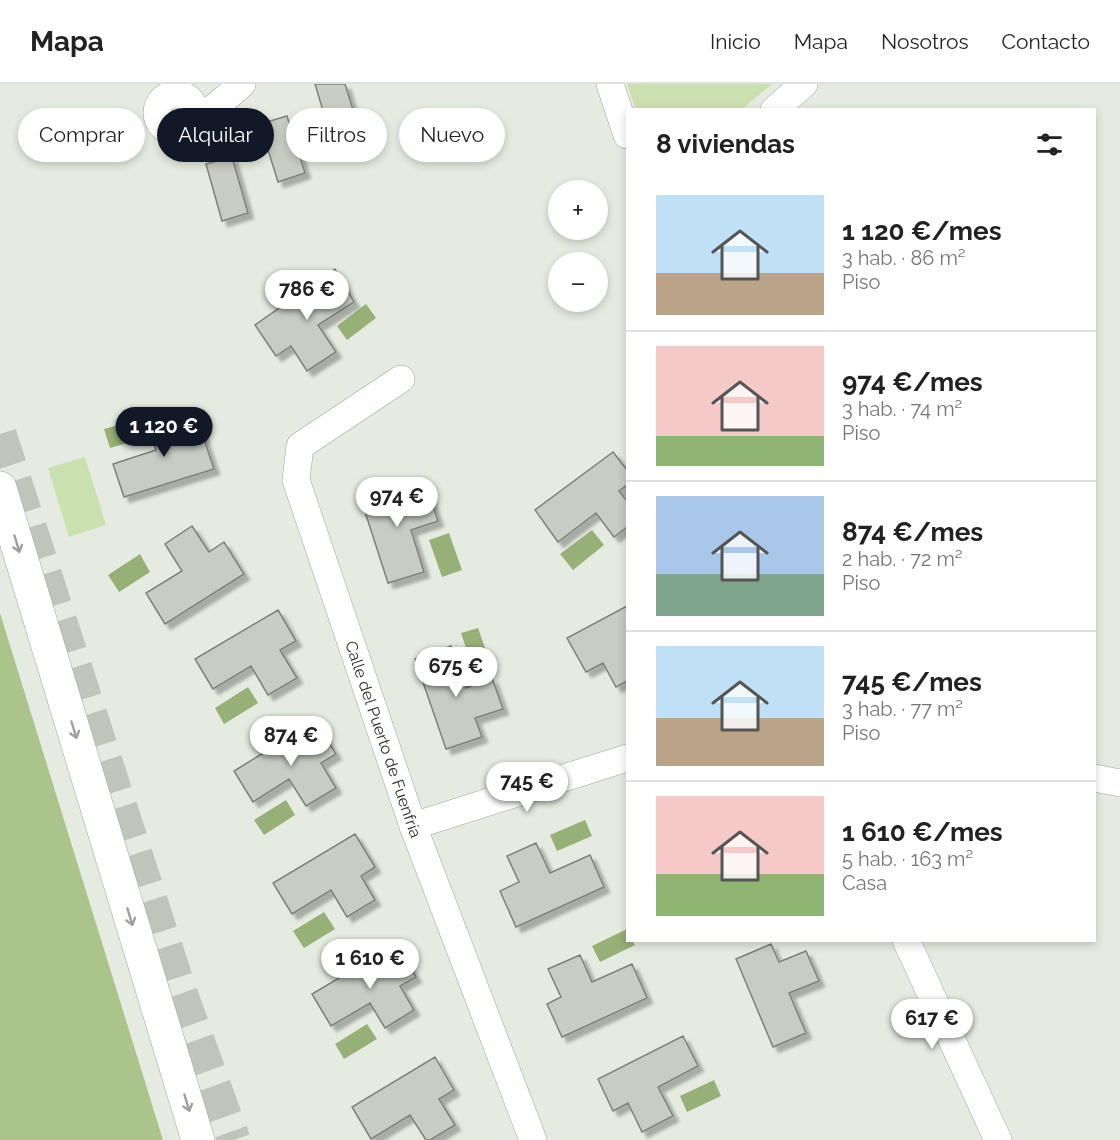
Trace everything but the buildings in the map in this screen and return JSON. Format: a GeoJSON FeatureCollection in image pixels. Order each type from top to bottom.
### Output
{"type":"FeatureCollection","features":[{"type":"Feature","properties":{"kind":"highway"},"geometry":{"type":"LineString","coordinates":[[0,488],[198,1140]]}},
{"type":"Feature","properties":{"kind":"street"},"geometry":{"type":"LineString","coordinates":[[169,89],[158,107],[159,120],[167,129],[179,132],[190,126],[195,115],[214,108],[242,84]]}},
{"type":"Feature","properties":{"kind":"street"},"geometry":{"type":"LineString","coordinates":[[610,84],[626,132]]}},
{"type":"Feature","properties":{"kind":"street"},"geometry":{"type":"LineString","coordinates":[[776,108],[804,84]]}},
{"type":"Feature","properties":{"kind":"street","name":"Calle del Puerto de Fuenfría"},"geometry":{"type":"LineString","coordinates":[[401,380],[300,446],[296,480],[413,826],[532,1140]]}},
{"type":"Feature","properties":{"kind":"street"},"geometry":{"type":"LineString","coordinates":[[413,826],[626,758]]}},
{"type":"Feature","properties":{"kind":"street"},"geometry":{"type":"LineString","coordinates":[[1096,778],[1120,783]]}},
{"type":"Feature","properties":{"kind":"street"},"geometry":{"type":"LineString","coordinates":[[907,942],[998,1140]]}},
{"type":"Feature","properties":{"kind":"shaded area"},"geometry":{"type":"Polygon","coordinates":[[[627,84],[772,84],[743,108],[635,108],[627,84]]]}},
{"type":"Feature","properties":{"kind":"shaded area"},"geometry":{"type":"Polygon","coordinates":[[[366,304],[376,318],[347,340],[337,326],[366,304]]]}},
{"type":"Feature","properties":{"kind":"shaded area"},"geometry":{"type":"Polygon","coordinates":[[[139,419],[145,438],[110,448],[104,429],[139,419]]]}},
{"type":"Feature","properties":{"kind":"shaded area"},"geometry":{"type":"Polygon","coordinates":[[[85,457],[106,525],[69,537],[48,468],[85,457]]]}},
{"type":"Feature","properties":{"kind":"shaded area"},"geometry":{"type":"Polygon","coordinates":[[[592,530],[604,545],[573,570],[560,554],[592,530]]]}},
{"type":"Feature","properties":{"kind":"shaded area"},"geometry":{"type":"Polygon","coordinates":[[[449,533],[462,570],[442,577],[429,540],[449,533]]]}},
{"type":"Feature","properties":{"kind":"shaded area"},"geometry":{"type":"Polygon","coordinates":[[[140,554],[150,572],[119,592],[108,575],[140,554]]]}},
{"type":"Feature","properties":{"kind":"shaded area"},"geometry":{"type":"Polygon","coordinates":[[[0,613],[163,1140],[0,1140],[0,613]]]}},
{"type":"Feature","properties":{"kind":"shaded area"},"geometry":{"type":"Polygon","coordinates":[[[478,628],[490,662],[473,669],[461,633],[478,628]]]}},
{"type":"Feature","properties":{"kind":"shaded area"},"geometry":{"type":"Polygon","coordinates":[[[248,687],[258,703],[224,724],[215,708],[248,687]]]}},
{"type":"Feature","properties":{"kind":"shaded area"},"geometry":{"type":"Polygon","coordinates":[[[286,800],[295,815],[264,835],[254,820],[286,800]]]}},
{"type":"Feature","properties":{"kind":"shaded area"},"geometry":{"type":"Polygon","coordinates":[[[585,820],[592,836],[557,851],[550,835],[585,820]]]}},
{"type":"Feature","properties":{"kind":"shaded area"},"geometry":{"type":"Polygon","coordinates":[[[324,912],[335,929],[304,948],[293,931],[324,912]]]}},
{"type":"Feature","properties":{"kind":"shaded area"},"geometry":{"type":"Polygon","coordinates":[[[626,929],[626,942],[633,942],[635,945],[600,962],[592,946],[626,929]]]}},
{"type":"Feature","properties":{"kind":"shaded area"},"geometry":{"type":"Polygon","coordinates":[[[367,1024],[377,1039],[344,1059],[335,1044],[367,1024]]]}},
{"type":"Feature","properties":{"kind":"shaded area"},"geometry":{"type":"Polygon","coordinates":[[[714,1080],[721,1096],[687,1112],[680,1096],[714,1080]]]}},
{"type":"Feature","properties":{"kind":"tunnel"},"geometry":{"type":"LineString","coordinates":[[0,434],[181,993],[234,1140]]}}]}
